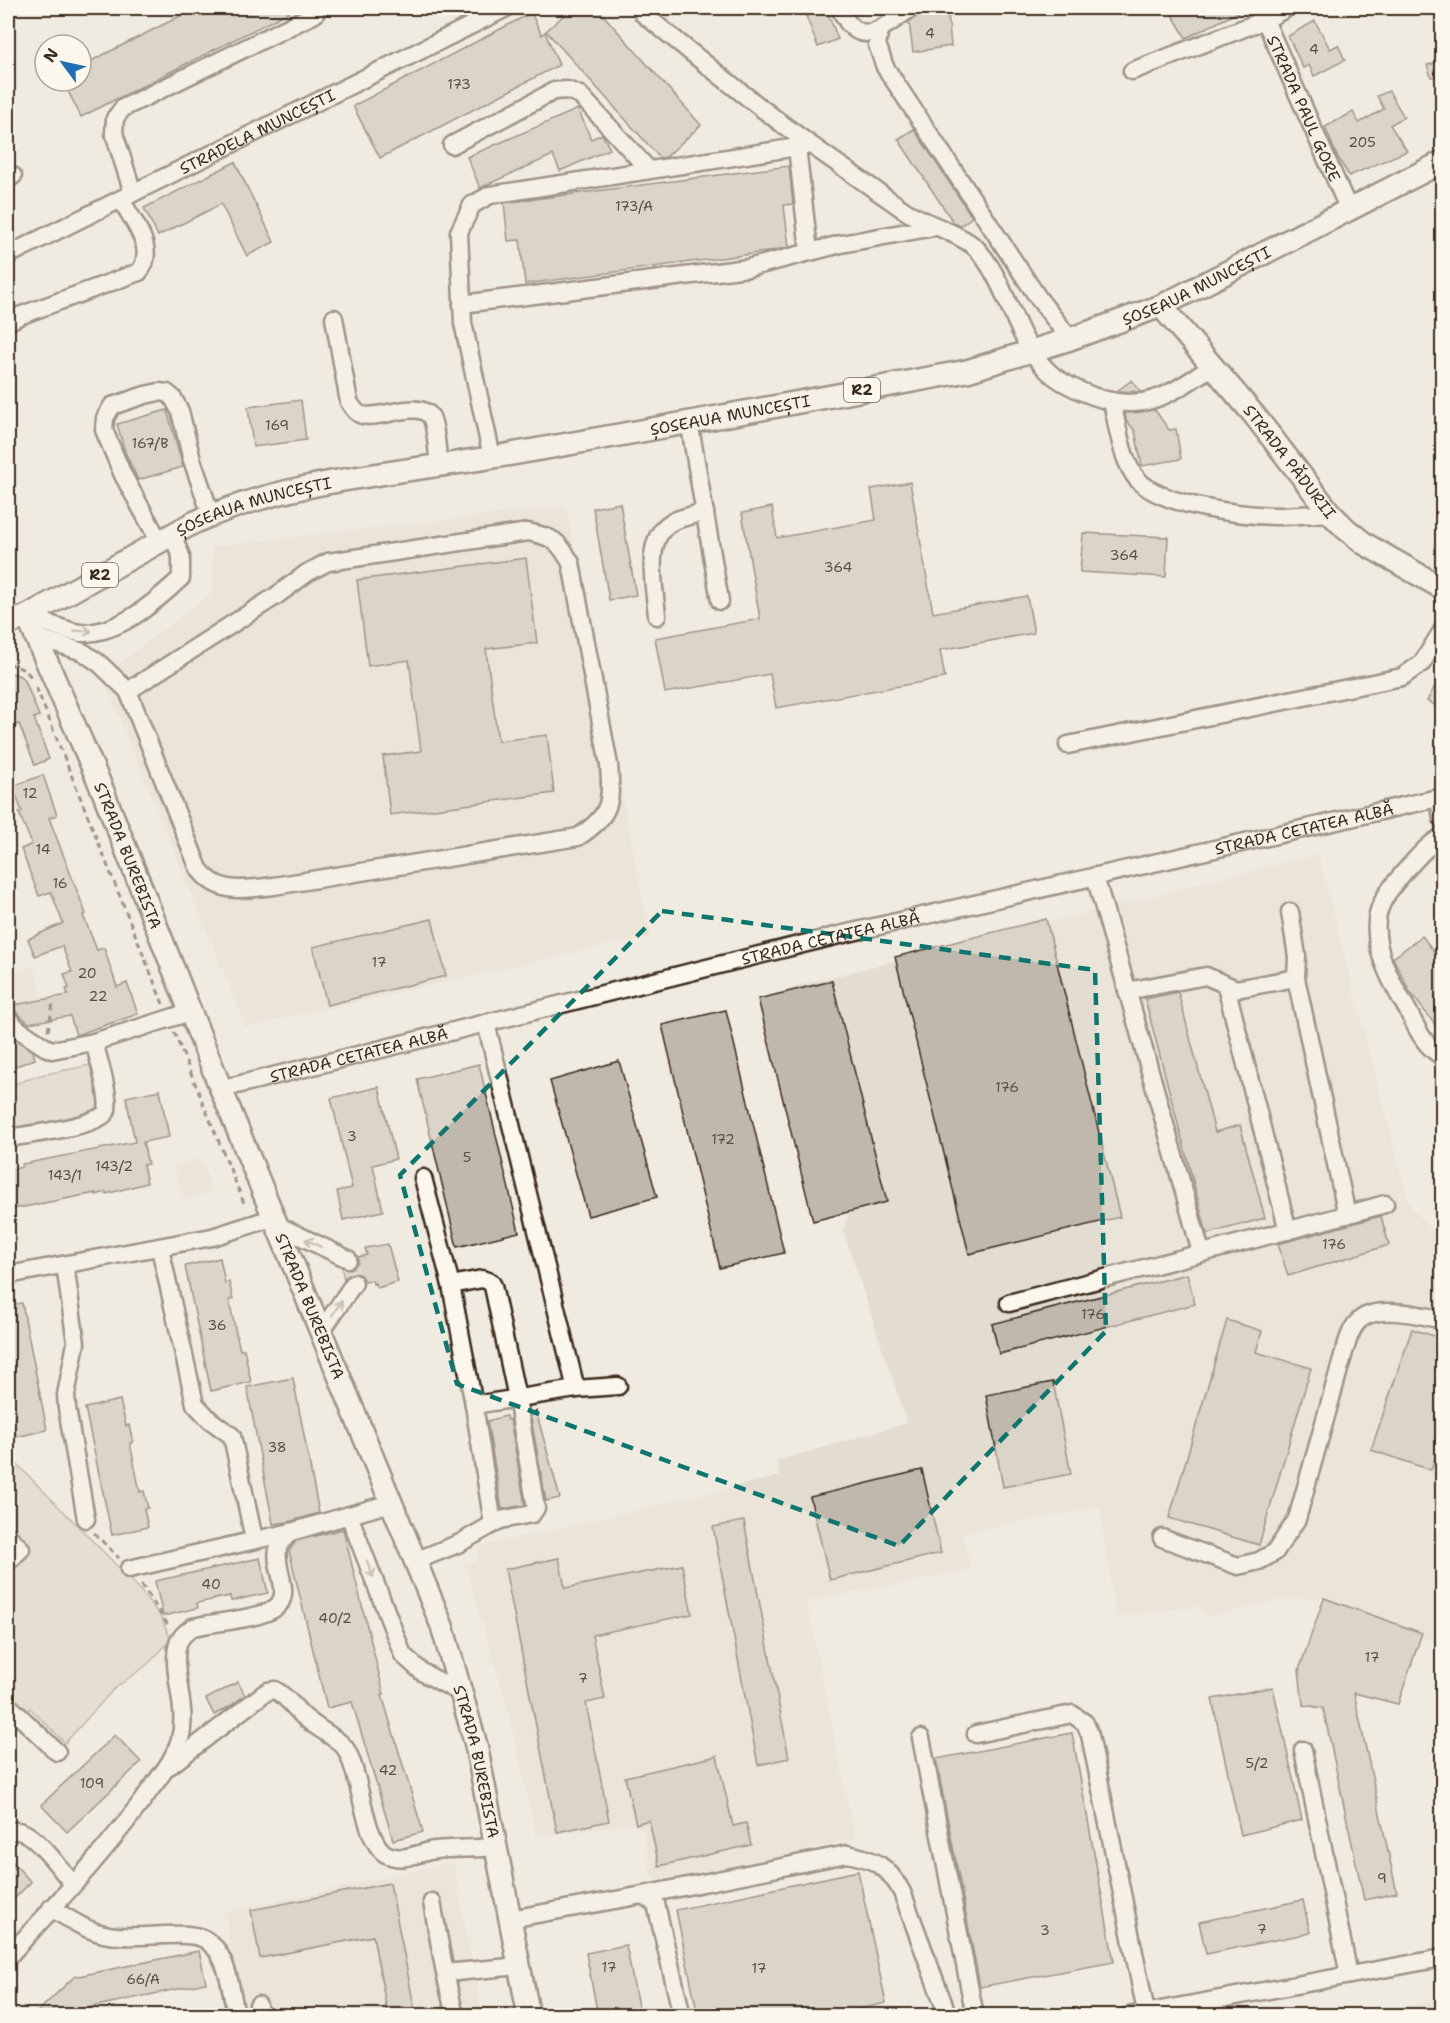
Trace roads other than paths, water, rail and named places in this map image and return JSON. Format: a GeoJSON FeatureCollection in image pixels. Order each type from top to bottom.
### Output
{"type":"FeatureCollection","features":[{"type":"Feature","properties":{"kind":"main road","name":"ȘOSEAUA MUNCEȘTI"},"geometry":{"type":"LineString","coordinates":[[8,624],[27,616],[166,537],[210,515],[273,494],[967,371],[1070,339],[1161,306],[1443,162]]}},
{"type":"Feature","properties":{"kind":"main road","name":"STRADA PĂDURII"},"geometry":{"type":"LineString","coordinates":[[1161,306],[1256,416],[1330,513],[1346,530],[1365,544],[1443,588]]}},
{"type":"Feature","properties":{"kind":"main road","name":"STRADA BUREBISTA"},"geometry":{"type":"LineString","coordinates":[[27,616],[102,789],[221,1089],[442,1626],[476,1745],[529,2016]]}},
{"type":"Feature","properties":{"kind":"street","name":"STRADELA MUNCEȘTI"},"geometry":{"type":"LineString","coordinates":[[8,255],[506,8]]}},
{"type":"Feature","properties":{"kind":"street"},"geometry":{"type":"LineString","coordinates":[[839,8],[850,26],[861,32],[870,33],[880,30],[912,8]]}},
{"type":"Feature","properties":{"kind":"street"},"geometry":{"type":"LineString","coordinates":[[1132,71],[1261,14],[1287,8]]}},
{"type":"Feature","properties":{"kind":"street"},"geometry":{"type":"LineString","coordinates":[[8,322],[139,272],[147,257],[146,246],[127,196],[114,133],[115,118],[123,108],[315,14]]}},
{"type":"Feature","properties":{"kind":"street"},"geometry":{"type":"LineString","coordinates":[[643,14],[804,146],[907,212],[975,247],[1000,284],[1032,351],[1046,370],[1061,380],[1092,396],[1138,404],[1167,396],[1213,366]]}},
{"type":"Feature","properties":{"kind":"street","name":"STRADA PAUL GORE"},"geometry":{"type":"LineString","coordinates":[[1261,14],[1349,210]]}},
{"type":"Feature","properties":{"kind":"street"},"geometry":{"type":"LineString","coordinates":[[880,30],[877,44],[885,67],[1039,299],[1070,339]]}},
{"type":"Feature","properties":{"kind":"street"},"geometry":{"type":"LineString","coordinates":[[452,145],[554,91],[567,90],[580,95],[648,170]]}},
{"type":"Feature","properties":{"kind":"street"},"geometry":{"type":"LineString","coordinates":[[492,457],[463,323],[459,232],[472,205],[490,195],[804,146]]}},
{"type":"Feature","properties":{"kind":"street"},"geometry":{"type":"LineString","coordinates":[[804,146],[809,251]]}},
{"type":"Feature","properties":{"kind":"street"},"geometry":{"type":"LineString","coordinates":[[462,304],[747,268],[809,251],[934,227]]}},
{"type":"Feature","properties":{"kind":"street"},"geometry":{"type":"LineString","coordinates":[[334,318],[349,402],[355,411],[364,416],[411,410],[425,411],[432,418],[440,464]]}},
{"type":"Feature","properties":{"kind":"street"},"geometry":{"type":"LineString","coordinates":[[27,616],[79,633],[109,630],[155,602],[181,578],[181,556],[123,475],[104,430],[105,418],[112,406],[145,394],[159,392],[167,393],[173,398],[180,411],[192,460],[210,515]]}},
{"type":"Feature","properties":{"kind":"street"},"geometry":{"type":"LineString","coordinates":[[1112,401],[1130,468],[1138,480],[1154,492],[1180,502],[1239,513],[1274,516],[1330,513]]}},
{"type":"Feature","properties":{"kind":"street"},"geometry":{"type":"LineString","coordinates":[[689,421],[720,601]]}},
{"type":"Feature","properties":{"kind":"street"},"geometry":{"type":"LineString","coordinates":[[657,615],[653,552],[655,540],[672,522],[705,512]]}},
{"type":"Feature","properties":{"kind":"street"},"geometry":{"type":"LineString","coordinates":[[37,637],[83,652],[100,664],[128,691],[199,868],[207,879],[220,887],[240,889],[274,886],[578,837],[593,827],[604,814],[611,794],[609,765],[571,562],[561,545],[546,536],[528,532],[328,562],[307,573],[276,596],[128,691]]}},
{"type":"Feature","properties":{"kind":"street"},"geometry":{"type":"LineString","coordinates":[[1068,746],[1402,677],[1422,663],[1443,631]]}},
{"type":"Feature","properties":{"kind":"street"},"geometry":{"type":"LineString","coordinates":[[1441,798],[1443,819]]}},
{"type":"Feature","properties":{"kind":"street","name":"STRADA CETATEA ALBĂ"},"geometry":{"type":"LineString","coordinates":[[221,1089],[835,936],[1441,798]]}},
{"type":"Feature","properties":{"kind":"street"},"geometry":{"type":"LineString","coordinates":[[1443,837],[1424,851],[1394,884],[1378,914],[1378,928],[1380,948],[1388,975],[1423,1039],[1435,1052],[1443,1056]]}},
{"type":"Feature","properties":{"kind":"street"},"geometry":{"type":"LineString","coordinates":[[1095,876],[1202,1252]]}},
{"type":"Feature","properties":{"kind":"street"},"geometry":{"type":"LineString","coordinates":[[1290,912],[1297,956],[1296,978],[1347,1215]]}},
{"type":"Feature","properties":{"kind":"street"},"geometry":{"type":"LineString","coordinates":[[1127,991],[1206,976],[1236,989],[1296,978]]}},
{"type":"Feature","properties":{"kind":"street"},"geometry":{"type":"LineString","coordinates":[[1226,986],[1288,1231]]}},
{"type":"Feature","properties":{"kind":"street"},"geometry":{"type":"LineString","coordinates":[[8,1019],[12,1025],[52,1050],[94,1042],[190,1012]]}},
{"type":"Feature","properties":{"kind":"street"},"geometry":{"type":"LineString","coordinates":[[486,1023],[576,1389]]}},
{"type":"Feature","properties":{"kind":"street"},"geometry":{"type":"LineString","coordinates":[[8,1138],[81,1125],[97,1120],[106,1114],[108,1108],[94,1042]]}},
{"type":"Feature","properties":{"kind":"street"},"geometry":{"type":"LineString","coordinates":[[423,1178],[451,1285],[474,1405],[493,1524]]}},
{"type":"Feature","properties":{"kind":"street"},"geometry":{"type":"LineString","coordinates":[[1009,1303],[1385,1204]]}},
{"type":"Feature","properties":{"kind":"street"},"geometry":{"type":"LineString","coordinates":[[8,1275],[160,1248],[277,1222],[348,1259]]}},
{"type":"Feature","properties":{"kind":"street"},"geometry":{"type":"LineString","coordinates":[[160,1248],[195,1404],[210,1420],[232,1436],[254,1539]]}},
{"type":"Feature","properties":{"kind":"street"},"geometry":{"type":"LineString","coordinates":[[65,1265],[76,1342],[66,1395],[86,1520]]}},
{"type":"Feature","properties":{"kind":"street"},"geometry":{"type":"LineString","coordinates":[[415,1561],[460,1543],[500,1521],[532,1514],[536,1508],[517,1398],[491,1282],[482,1280],[451,1285]]}},
{"type":"Feature","properties":{"kind":"street"},"geometry":{"type":"LineString","coordinates":[[321,1332],[354,1283]]}},
{"type":"Feature","properties":{"kind":"street"},"geometry":{"type":"LineString","coordinates":[[1162,1538],[1238,1566],[1259,1561],[1275,1552],[1297,1519],[1353,1327],[1360,1319],[1371,1314],[1413,1312],[1443,1320]]}},
{"type":"Feature","properties":{"kind":"street"},"geometry":{"type":"LineString","coordinates":[[474,1405],[576,1389],[618,1386]]}},
{"type":"Feature","properties":{"kind":"street"},"geometry":{"type":"LineString","coordinates":[[129,1569],[291,1532],[391,1503]]}},
{"type":"Feature","properties":{"kind":"street"},"geometry":{"type":"LineString","coordinates":[[349,1515],[403,1655],[422,1672],[461,1693]]}},
{"type":"Feature","properties":{"kind":"street"},"geometry":{"type":"LineString","coordinates":[[8,1956],[132,1814],[175,1753],[181,1738],[184,1718],[177,1663],[178,1643],[185,1632],[194,1627],[263,1614],[276,1608],[284,1592],[277,1554],[279,1544],[291,1532]]}},
{"type":"Feature","properties":{"kind":"street"},"geometry":{"type":"LineString","coordinates":[[8,1536],[21,1549],[8,1562]]}},
{"type":"Feature","properties":{"kind":"street"},"geometry":{"type":"LineString","coordinates":[[165,1769],[262,1695],[275,1690],[302,1715],[345,1747],[368,1822],[378,1846],[384,1853],[395,1857],[409,1857],[434,1850],[495,1847]]}},
{"type":"Feature","properties":{"kind":"street"},"geometry":{"type":"LineString","coordinates":[[8,1705],[57,1752]]}},
{"type":"Feature","properties":{"kind":"street"},"geometry":{"type":"LineString","coordinates":[[976,1734],[1072,1713],[1085,1724],[1090,1735],[1146,2012]]}},
{"type":"Feature","properties":{"kind":"street"},"geometry":{"type":"LineString","coordinates":[[921,1738],[975,2016]]}},
{"type":"Feature","properties":{"kind":"street"},"geometry":{"type":"LineString","coordinates":[[1303,1750],[1349,1975]]}},
{"type":"Feature","properties":{"kind":"street"},"geometry":{"type":"LineString","coordinates":[[8,1833],[16,1830],[34,1840],[73,1884]]}},
{"type":"Feature","properties":{"kind":"street"},"geometry":{"type":"LineString","coordinates":[[510,1918],[643,1895],[847,1854],[864,1857],[880,1865],[893,1876],[902,1892],[948,2016]]}},
{"type":"Feature","properties":{"kind":"street"},"geometry":{"type":"LineString","coordinates":[[643,1895],[656,1904],[682,2016]]}},
{"type":"Feature","properties":{"kind":"street"},"geometry":{"type":"LineString","coordinates":[[432,1902],[455,2016]]}},
{"type":"Feature","properties":{"kind":"street"},"geometry":{"type":"LineString","coordinates":[[51,1908],[79,1925],[108,1935],[202,1938],[216,1950],[224,1965],[236,2016]]}},
{"type":"Feature","properties":{"kind":"street"},"geometry":{"type":"LineString","coordinates":[[1128,2016],[1443,1958]]}},
{"type":"Feature","properties":{"kind":"street"},"geometry":{"type":"LineString","coordinates":[[445,1973],[519,1966]]}},
{"type":"Feature","properties":{"kind":"tunnel"},"geometry":{"type":"LineString","coordinates":[[348,1259],[354,1283]]}}]}
